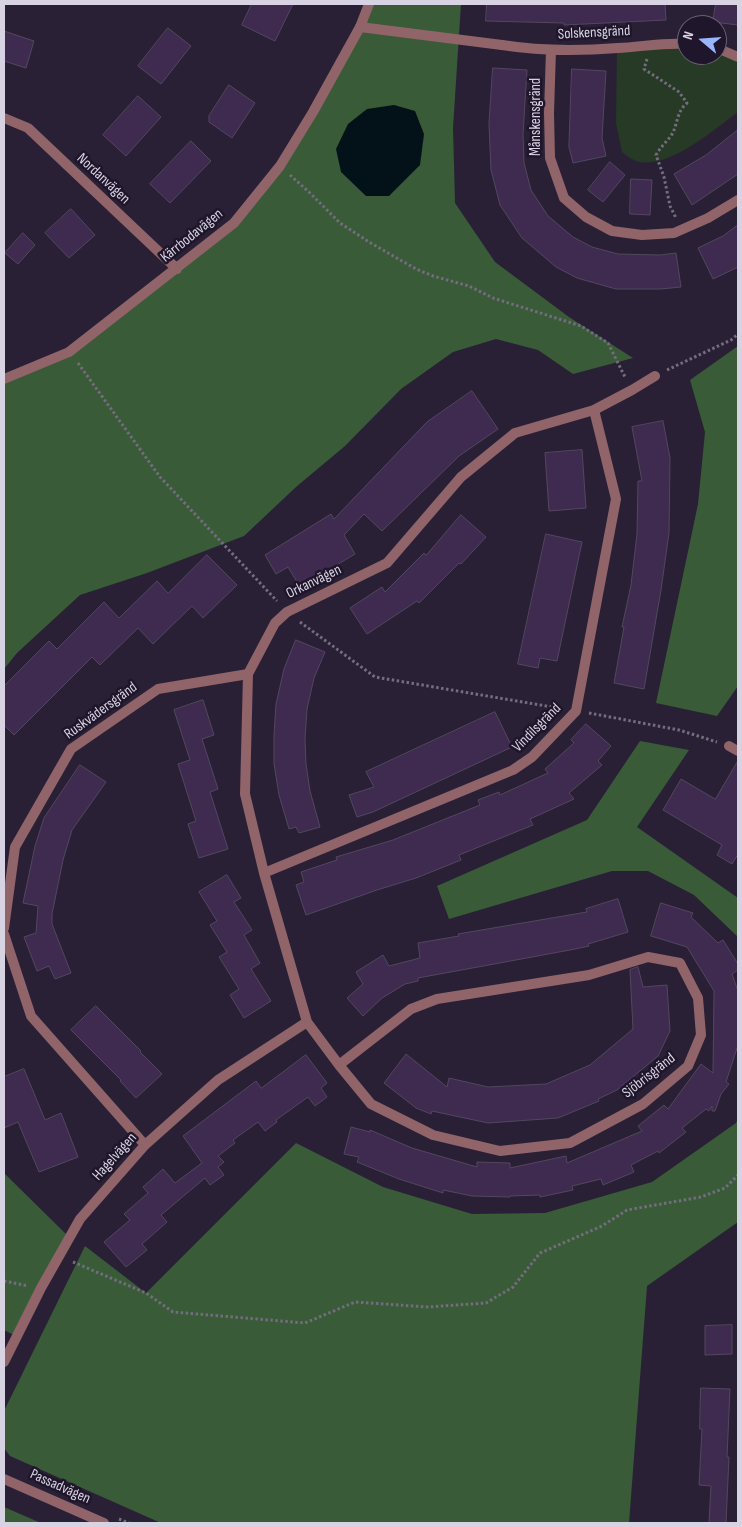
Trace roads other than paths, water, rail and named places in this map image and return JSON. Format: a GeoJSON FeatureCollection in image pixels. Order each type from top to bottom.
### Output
{"type":"FeatureCollection","features":[{"type":"Feature","properties":{"kind":"street","name":"Kärrbodavägen"},"geometry":{"type":"LineString","coordinates":[[4,379],[69,352],[234,223],[280,166],[314,112],[360,27],[369,4]]}},
{"type":"Feature","properties":{"kind":"street","name":"Solskensgränd"},"geometry":{"type":"LineString","coordinates":[[360,27],[526,49],[617,48],[677,43]]}},
{"type":"Feature","properties":{"kind":"street","name":"Månskensgränd"},"geometry":{"type":"LineString","coordinates":[[551,50],[550,158],[564,198],[586,218],[612,231],[642,235],[674,233],[708,218],[738,200]]}},
{"type":"Feature","properties":{"kind":"street","name":"Nordanvägen"},"geometry":{"type":"LineString","coordinates":[[4,118],[28,128],[177,269]]}},
{"type":"Feature","properties":{"kind":"street","name":"Orkanvägen"},"geometry":{"type":"LineString","coordinates":[[307,1022],[264,872],[245,794],[248,674],[275,623],[287,612],[387,563],[461,477],[515,433],[594,410],[655,376]]}},
{"type":"Feature","properties":{"kind":"street","name":"Vindilsgränd"},"geometry":{"type":"LineString","coordinates":[[264,872],[513,770],[532,757],[576,711],[616,499],[594,410]]}},
{"type":"Feature","properties":{"kind":"street","name":"Ruskvädersgränd"},"geometry":{"type":"LineString","coordinates":[[4,928],[15,847],[71,749],[158,688],[248,674]]}},
{"type":"Feature","properties":{"kind":"street"},"geometry":{"type":"LineString","coordinates":[[4,934],[31,1016],[145,1145]]}},
{"type":"Feature","properties":{"kind":"street","name":"Sjöbrisgränd"},"geometry":{"type":"LineString","coordinates":[[307,1022],[339,1065],[371,1104],[433,1135],[500,1151],[570,1142],[643,1104],[688,1066],[701,1035],[698,998],[680,963],[648,957],[589,975],[437,999],[411,1009],[339,1065]]}},
{"type":"Feature","properties":{"kind":"street","name":"Hagelvägen"},"geometry":{"type":"LineString","coordinates":[[4,1362],[58,1256],[80,1219],[145,1145],[218,1080],[307,1022]]}},
{"type":"Feature","properties":{"kind":"street","name":"Passadvägen"},"geometry":{"type":"LineString","coordinates":[[4,1479],[104,1523]]}}]}
